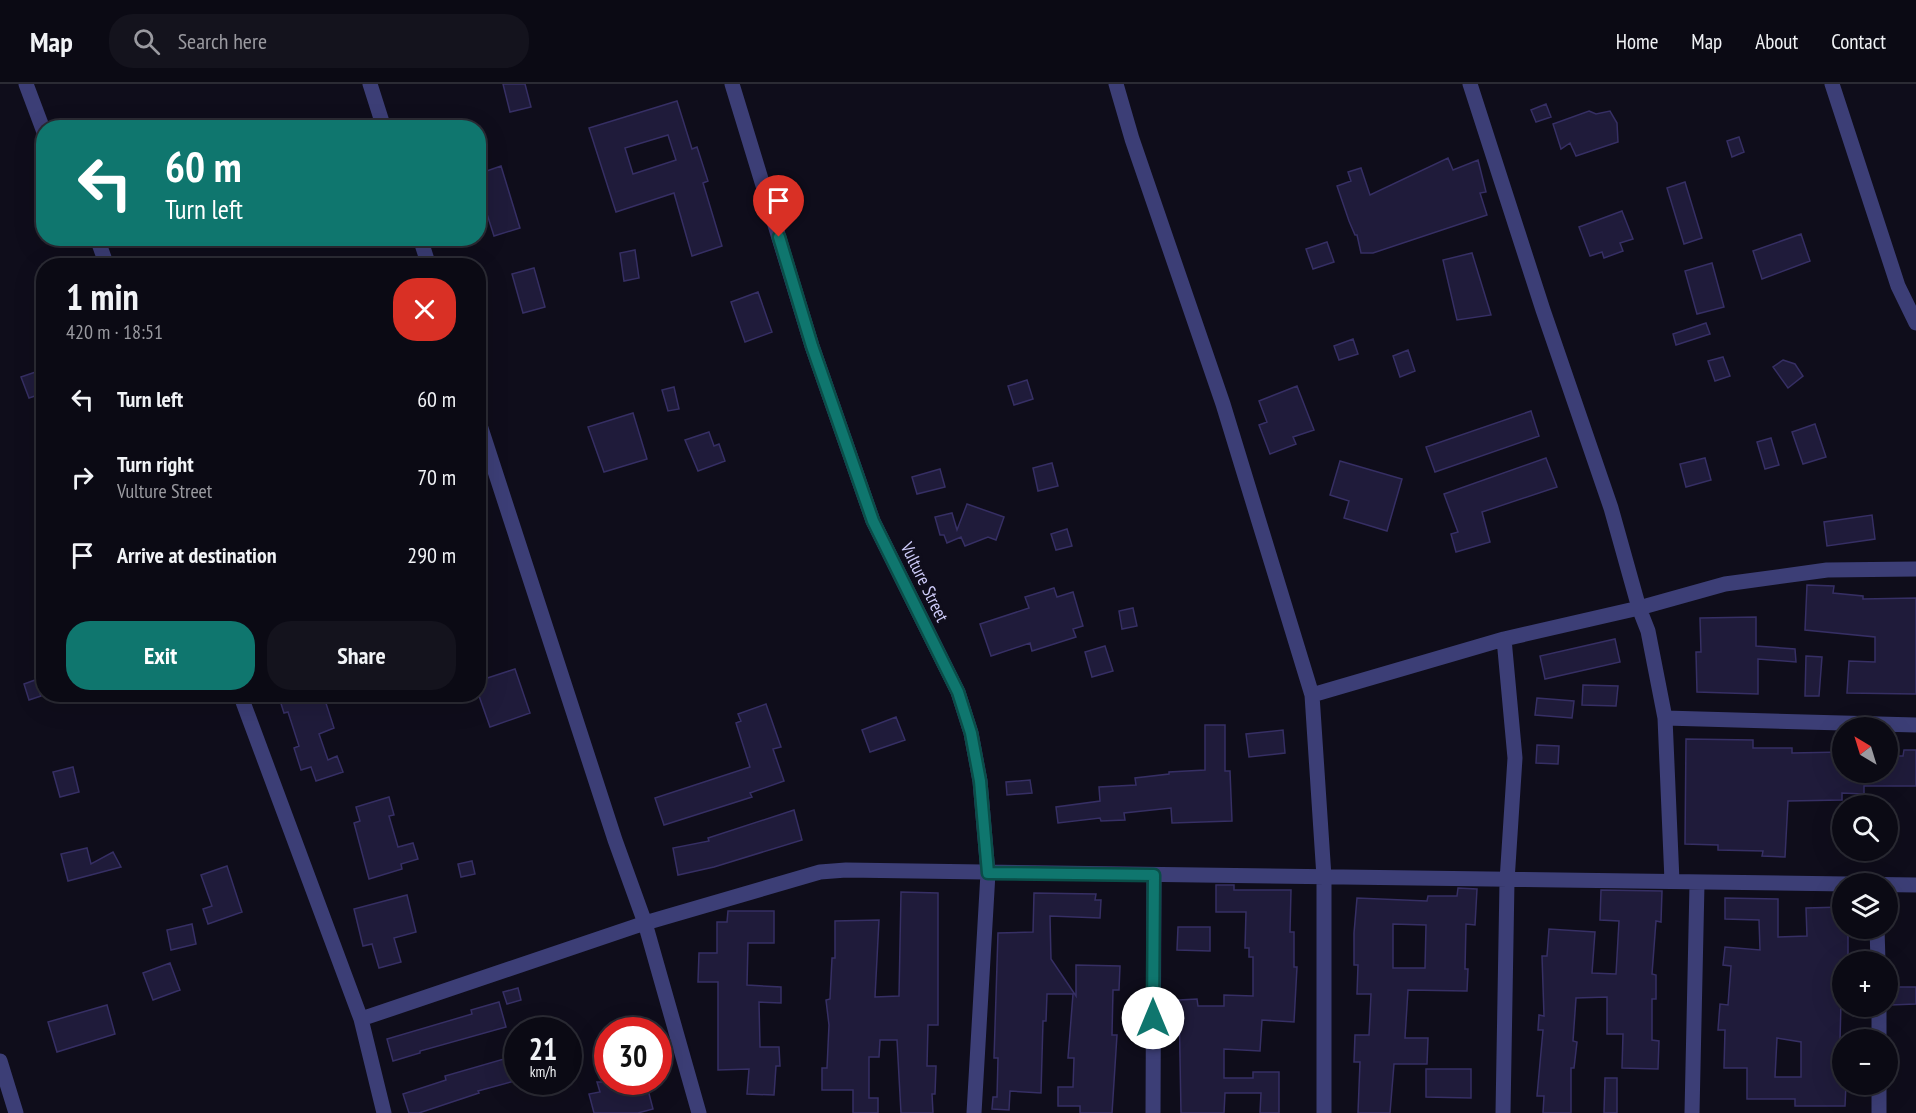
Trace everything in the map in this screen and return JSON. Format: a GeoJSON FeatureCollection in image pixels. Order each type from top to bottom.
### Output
{"type":"FeatureCollection","features":[{"type":"Feature","properties":{"kind":"street"},"geometry":{"type":"LineString","coordinates":[[26,84],[40,120]]}},
{"type":"Feature","properties":{"kind":"street"},"geometry":{"type":"LineString","coordinates":[[370,84],[381,120]]}},
{"type":"Feature","properties":{"kind":"street","name":"Vulture Street"},"geometry":{"type":"LineString","coordinates":[[732,84],[812,346],[873,521],[958,692],[968,722],[980,781],[988,873],[974,1113]]}},
{"type":"Feature","properties":{"kind":"street"},"geometry":{"type":"LineString","coordinates":[[1116,84],[1132,139],[1223,404],[1311,695],[1324,877],[1324,1113]]}},
{"type":"Feature","properties":{"kind":"street"},"geometry":{"type":"LineString","coordinates":[[1470,84],[1542,310],[1608,499],[1639,608],[1648,631],[1665,718],[1672,881]]}},
{"type":"Feature","properties":{"kind":"street"},"geometry":{"type":"LineString","coordinates":[[1832,84],[1898,286],[1916,323]]}},
{"type":"Feature","properties":{"kind":"street"},"geometry":{"type":"LineString","coordinates":[[486,443],[615,840],[645,923],[699,1113]]}},
{"type":"Feature","properties":{"kind":"street"},"geometry":{"type":"LineString","coordinates":[[1311,695],[1504,639],[1639,608],[1751,578],[1827,570],[1916,569]]}},
{"type":"Feature","properties":{"kind":"street"},"geometry":{"type":"LineString","coordinates":[[1503,1113],[1507,881],[1515,758],[1504,639]]}},
{"type":"Feature","properties":{"kind":"street"},"geometry":{"type":"LineString","coordinates":[[243,702],[361,1019],[384,1113]]}},
{"type":"Feature","properties":{"kind":"street"},"geometry":{"type":"LineString","coordinates":[[1665,718],[1916,725]]}},
{"type":"Feature","properties":{"kind":"street"},"geometry":{"type":"LineString","coordinates":[[361,1019],[645,923],[820,873],[846,870],[1507,881],[1672,881],[1697,884],[1832,883]]}},
{"type":"Feature","properties":{"kind":"street"},"geometry":{"type":"LineString","coordinates":[[1153,1113],[1154,875]]}},
{"type":"Feature","properties":{"kind":"street"},"geometry":{"type":"LineString","coordinates":[[1692,1113],[1697,884]]}},
{"type":"Feature","properties":{"kind":"street"},"geometry":{"type":"LineString","coordinates":[[1898,884],[1916,885]]}},
{"type":"Feature","properties":{"kind":"street"},"geometry":{"type":"LineString","coordinates":[[0,1061],[16,1113]]}},
{"type":"Feature","properties":{"kind":"street"},"geometry":{"type":"LineString","coordinates":[[1879,1095],[1879,1113]]}},
{"type":"Feature","properties":{"kind":"building"},"geometry":{"type":"Polygon","coordinates":[[[503,84],[525,84],[531,107],[510,112],[503,84]]]}},
{"type":"Feature","properties":{"kind":"building"},"geometry":{"type":"Polygon","coordinates":[[[677,101],[692,149],[697,147],[708,181],[703,183],[722,246],[692,256],[674,193],[616,212],[589,128],[677,101]],[[668,135],[625,148],[633,174],[676,160],[668,135]]]}},
{"type":"Feature","properties":{"kind":"building"},"geometry":{"type":"Polygon","coordinates":[[[1546,104],[1551,117],[1536,122],[1531,110],[1546,104]]]}},
{"type":"Feature","properties":{"kind":"building"},"geometry":{"type":"Polygon","coordinates":[[[1589,111],[1596,114],[1610,111],[1617,123],[1618,142],[1576,156],[1570,143],[1561,149],[1553,124],[1589,111]]]}},
{"type":"Feature","properties":{"kind":"building"},"geometry":{"type":"Polygon","coordinates":[[[1739,137],[1744,152],[1732,157],[1727,141],[1739,137]]]}},
{"type":"Feature","properties":{"kind":"building"},"geometry":{"type":"Polygon","coordinates":[[[1448,158],[1453,170],[1478,160],[1486,192],[1480,193],[1487,215],[1373,253],[1361,253],[1357,235],[1349,221],[1337,186],[1351,181],[1348,172],[1361,168],[1370,195],[1448,158]]]}},
{"type":"Feature","properties":{"kind":"building"},"geometry":{"type":"Polygon","coordinates":[[[501,166],[520,228],[494,236],[486,211],[486,171],[501,166]]]}},
{"type":"Feature","properties":{"kind":"building"},"geometry":{"type":"Polygon","coordinates":[[[1685,182],[1702,238],[1684,244],[1667,188],[1685,182]]]}},
{"type":"Feature","properties":{"kind":"building"},"geometry":{"type":"Polygon","coordinates":[[[1622,211],[1633,239],[1620,243],[1623,251],[1604,258],[1602,252],[1590,256],[1579,227],[1622,211]]]}},
{"type":"Feature","properties":{"kind":"building"},"geometry":{"type":"Polygon","coordinates":[[[1801,234],[1810,261],[1762,279],[1753,251],[1801,234]]]}},
{"type":"Feature","properties":{"kind":"building"},"geometry":{"type":"Polygon","coordinates":[[[1327,242],[1334,262],[1313,269],[1306,249],[1327,242]]]}},
{"type":"Feature","properties":{"kind":"building"},"geometry":{"type":"Polygon","coordinates":[[[635,250],[639,278],[624,281],[620,253],[635,250]]]}},
{"type":"Feature","properties":{"kind":"building"},"geometry":{"type":"Polygon","coordinates":[[[1472,253],[1491,315],[1457,320],[1443,260],[1472,253]]]}},
{"type":"Feature","properties":{"kind":"building"},"geometry":{"type":"Polygon","coordinates":[[[1712,263],[1724,307],[1697,314],[1685,271],[1712,263]]]}},
{"type":"Feature","properties":{"kind":"building"},"geometry":{"type":"Polygon","coordinates":[[[534,268],[545,307],[523,313],[512,274],[534,268]]]}},
{"type":"Feature","properties":{"kind":"building"},"geometry":{"type":"Polygon","coordinates":[[[758,292],[772,332],[745,342],[731,302],[758,292]]]}},
{"type":"Feature","properties":{"kind":"building"},"geometry":{"type":"Polygon","coordinates":[[[1706,323],[1710,334],[1676,345],[1673,334],[1706,323]]]}},
{"type":"Feature","properties":{"kind":"building"},"geometry":{"type":"Polygon","coordinates":[[[1353,339],[1358,354],[1339,360],[1334,346],[1353,339]]]}},
{"type":"Feature","properties":{"kind":"building"},"geometry":{"type":"Polygon","coordinates":[[[1408,350],[1415,371],[1400,377],[1393,356],[1408,350]]]}},
{"type":"Feature","properties":{"kind":"building"},"geometry":{"type":"Polygon","coordinates":[[[1723,357],[1730,376],[1715,381],[1708,361],[1723,357]]]}},
{"type":"Feature","properties":{"kind":"building"},"geometry":{"type":"Polygon","coordinates":[[[1783,360],[1795,364],[1803,376],[1788,388],[1773,367],[1783,360]]]}},
{"type":"Feature","properties":{"kind":"building"},"geometry":{"type":"Polygon","coordinates":[[[36,372],[36,396],[29,398],[21,377],[36,372]]]}},
{"type":"Feature","properties":{"kind":"building"},"geometry":{"type":"Polygon","coordinates":[[[1027,380],[1033,399],[1014,405],[1008,386],[1027,380]]]}},
{"type":"Feature","properties":{"kind":"building"},"geometry":{"type":"Polygon","coordinates":[[[1297,386],[1314,430],[1293,437],[1296,444],[1270,454],[1259,425],[1267,422],[1259,401],[1297,386]]]}},
{"type":"Feature","properties":{"kind":"building"},"geometry":{"type":"Polygon","coordinates":[[[674,387],[679,409],[668,411],[662,390],[674,387]]]}},
{"type":"Feature","properties":{"kind":"building"},"geometry":{"type":"Polygon","coordinates":[[[1531,411],[1539,436],[1435,472],[1426,447],[1531,411]]]}},
{"type":"Feature","properties":{"kind":"building"},"geometry":{"type":"Polygon","coordinates":[[[633,413],[647,459],[604,472],[588,427],[633,413]]]}},
{"type":"Feature","properties":{"kind":"building"},"geometry":{"type":"Polygon","coordinates":[[[1815,424],[1826,457],[1803,464],[1792,432],[1815,424]]]}},
{"type":"Feature","properties":{"kind":"building"},"geometry":{"type":"Polygon","coordinates":[[[709,432],[714,446],[719,444],[725,461],[698,471],[685,440],[709,432]]]}},
{"type":"Feature","properties":{"kind":"building"},"geometry":{"type":"Polygon","coordinates":[[[1771,438],[1779,465],[1765,469],[1757,442],[1771,438]]]}},
{"type":"Feature","properties":{"kind":"building"},"geometry":{"type":"Polygon","coordinates":[[[1546,458],[1557,487],[1482,512],[1490,542],[1456,552],[1451,534],[1458,532],[1444,494],[1546,458]]]}},
{"type":"Feature","properties":{"kind":"building"},"geometry":{"type":"Polygon","coordinates":[[[1705,458],[1711,480],[1686,487],[1680,464],[1705,458]]]}},
{"type":"Feature","properties":{"kind":"building"},"geometry":{"type":"Polygon","coordinates":[[[1340,461],[1402,479],[1387,531],[1344,518],[1349,501],[1330,495],[1340,461]]]}},
{"type":"Feature","properties":{"kind":"building"},"geometry":{"type":"Polygon","coordinates":[[[1052,463],[1058,486],[1038,491],[1033,468],[1052,463]]]}},
{"type":"Feature","properties":{"kind":"building"},"geometry":{"type":"Polygon","coordinates":[[[940,469],[945,487],[917,494],[912,477],[940,469]]]}},
{"type":"Feature","properties":{"kind":"building"},"geometry":{"type":"Polygon","coordinates":[[[967,504],[1004,517],[996,540],[988,537],[965,546],[961,537],[947,543],[944,535],[940,535],[935,517],[952,513],[957,530],[967,504]]]}},
{"type":"Feature","properties":{"kind":"building"},"geometry":{"type":"Polygon","coordinates":[[[1872,515],[1875,539],[1827,546],[1824,522],[1872,515]]]}},
{"type":"Feature","properties":{"kind":"building"},"geometry":{"type":"Polygon","coordinates":[[[1067,529],[1072,546],[1056,550],[1051,534],[1067,529]]]}},
{"type":"Feature","properties":{"kind":"building"},"geometry":{"type":"Polygon","coordinates":[[[1807,585],[1834,586],[1833,593],[1863,596],[1863,599],[1916,598],[1916,694],[1847,693],[1849,661],[1875,662],[1875,637],[1805,630],[1807,585]]]}},
{"type":"Feature","properties":{"kind":"building"},"geometry":{"type":"Polygon","coordinates":[[[1054,588],[1057,597],[1073,592],[1083,626],[1073,629],[1076,637],[1032,651],[1030,643],[991,656],[980,624],[1029,608],[1025,597],[1054,588]]]}},
{"type":"Feature","properties":{"kind":"building"},"geometry":{"type":"Polygon","coordinates":[[[1133,608],[1137,626],[1122,629],[1119,611],[1133,608]]]}},
{"type":"Feature","properties":{"kind":"building"},"geometry":{"type":"Polygon","coordinates":[[[1756,617],[1756,646],[1795,649],[1796,662],[1758,659],[1758,694],[1697,692],[1696,652],[1701,652],[1700,618],[1756,617]]]}},
{"type":"Feature","properties":{"kind":"building"},"geometry":{"type":"Polygon","coordinates":[[[1615,639],[1620,662],[1545,679],[1540,656],[1615,639]]]}},
{"type":"Feature","properties":{"kind":"building"},"geometry":{"type":"Polygon","coordinates":[[[1105,646],[1113,671],[1092,677],[1085,652],[1105,646]]]}},
{"type":"Feature","properties":{"kind":"building"},"geometry":{"type":"Polygon","coordinates":[[[1806,656],[1822,657],[1819,696],[1805,696],[1806,656]]]}},
{"type":"Feature","properties":{"kind":"building"},"geometry":{"type":"Polygon","coordinates":[[[515,669],[530,713],[490,727],[481,702],[486,702],[486,678],[515,669]]]}},
{"type":"Feature","properties":{"kind":"building"},"geometry":{"type":"Polygon","coordinates":[[[35,680],[36,698],[29,700],[24,684],[35,680]]]}},
{"type":"Feature","properties":{"kind":"building"},"geometry":{"type":"Polygon","coordinates":[[[1583,685],[1618,686],[1616,706],[1582,705],[1583,685]]]}},
{"type":"Feature","properties":{"kind":"building"},"geometry":{"type":"Polygon","coordinates":[[[1537,698],[1574,701],[1572,718],[1535,715],[1537,698]]]}},
{"type":"Feature","properties":{"kind":"building"},"geometry":{"type":"Polygon","coordinates":[[[281,702],[326,702],[334,728],[319,734],[328,760],[337,756],[343,772],[316,781],[311,767],[301,770],[294,748],[299,746],[288,712],[284,713],[281,702]]]}},
{"type":"Feature","properties":{"kind":"building"},"geometry":{"type":"Polygon","coordinates":[[[766,704],[781,747],[773,749],[784,781],[750,793],[752,797],[664,825],[655,798],[750,767],[736,723],[741,721],[738,714],[766,704]]]}},
{"type":"Feature","properties":{"kind":"building"},"geometry":{"type":"Polygon","coordinates":[[[896,717],[905,740],[870,752],[862,730],[896,717]]]}},
{"type":"Feature","properties":{"kind":"building"},"geometry":{"type":"Polygon","coordinates":[[[1205,725],[1225,725],[1225,771],[1230,771],[1232,821],[1172,823],[1171,808],[1124,813],[1125,820],[1101,821],[1100,818],[1058,823],[1056,807],[1100,801],[1099,787],[1136,785],[1135,778],[1169,774],[1169,772],[1205,770],[1205,725]]]}},
{"type":"Feature","properties":{"kind":"building"},"geometry":{"type":"Polygon","coordinates":[[[1283,730],[1285,753],[1249,757],[1246,734],[1283,730]]]}},
{"type":"Feature","properties":{"kind":"building"},"geometry":{"type":"Polygon","coordinates":[[[1686,739],[1753,740],[1753,748],[1792,748],[1792,753],[1832,752],[1832,783],[1898,783],[1898,756],[1903,756],[1904,750],[1916,750],[1916,786],[1864,786],[1864,794],[1842,793],[1842,795],[1832,795],[1832,800],[1788,801],[1785,857],[1762,856],[1763,851],[1718,850],[1718,845],[1685,844],[1686,739]]]}},
{"type":"Feature","properties":{"kind":"building"},"geometry":{"type":"Polygon","coordinates":[[[1537,745],[1559,746],[1558,764],[1536,763],[1537,745]]]}},
{"type":"Feature","properties":{"kind":"building"},"geometry":{"type":"Polygon","coordinates":[[[73,767],[79,792],[60,797],[53,772],[73,767]]]}},
{"type":"Feature","properties":{"kind":"building"},"geometry":{"type":"Polygon","coordinates":[[[1030,780],[1032,793],[1007,795],[1006,782],[1030,780]]]}},
{"type":"Feature","properties":{"kind":"building"},"geometry":{"type":"Polygon","coordinates":[[[389,797],[394,815],[389,816],[398,847],[413,843],[418,859],[401,864],[402,869],[369,879],[354,823],[360,821],[356,807],[389,797]]]}},
{"type":"Feature","properties":{"kind":"building"},"geometry":{"type":"Polygon","coordinates":[[[794,810],[802,840],[714,867],[678,875],[673,848],[709,841],[708,838],[794,810]]]}},
{"type":"Feature","properties":{"kind":"building"},"geometry":{"type":"Polygon","coordinates":[[[87,848],[91,864],[113,852],[121,867],[68,881],[61,854],[87,848]]]}},
{"type":"Feature","properties":{"kind":"building"},"geometry":{"type":"Polygon","coordinates":[[[472,861],[475,874],[461,877],[458,864],[472,861]]]}},
{"type":"Feature","properties":{"kind":"building"},"geometry":{"type":"Polygon","coordinates":[[[227,866],[242,912],[208,924],[203,909],[212,906],[201,875],[227,866]]]}},
{"type":"Feature","properties":{"kind":"building"},"geometry":{"type":"Polygon","coordinates":[[[1216,885],[1234,885],[1234,890],[1291,890],[1290,932],[1294,932],[1294,967],[1297,967],[1294,1022],[1262,1020],[1260,1051],[1224,1049],[1224,1078],[1253,1078],[1253,1072],[1279,1072],[1279,1113],[1260,1113],[1261,1093],[1225,1093],[1224,1113],[1181,1113],[1179,1000],[1197,999],[1198,1006],[1224,1006],[1224,995],[1253,996],[1253,957],[1249,957],[1249,948],[1245,948],[1246,912],[1216,912],[1216,885]]]}},
{"type":"Feature","properties":{"kind":"building"},"geometry":{"type":"Polygon","coordinates":[[[1458,888],[1477,889],[1475,925],[1466,924],[1467,991],[1408,990],[1405,1038],[1428,1038],[1427,1064],[1394,1064],[1390,1113],[1358,1113],[1360,1062],[1354,1062],[1355,1035],[1369,1035],[1371,994],[1357,994],[1358,965],[1354,965],[1354,933],[1357,898],[1427,901],[1428,896],[1457,896],[1458,888]],[[1393,924],[1393,968],[1425,968],[1426,925],[1393,924]]]}},
{"type":"Feature","properties":{"kind":"building"},"geometry":{"type":"Polygon","coordinates":[[[1601,890],[1662,891],[1661,922],[1656,921],[1652,974],[1656,975],[1656,999],[1652,999],[1652,1040],[1659,1041],[1658,1069],[1622,1068],[1623,1034],[1607,1034],[1607,997],[1576,998],[1573,1041],[1577,1042],[1574,1068],[1571,1068],[1571,1113],[1543,1113],[1544,1096],[1537,1096],[1543,1030],[1538,1030],[1539,1015],[1544,1016],[1542,956],[1547,956],[1549,929],[1595,932],[1592,973],[1616,974],[1619,921],[1600,920],[1601,890]]]}},
{"type":"Feature","properties":{"kind":"building"},"geometry":{"type":"Polygon","coordinates":[[[901,892],[938,893],[938,1025],[928,1025],[927,1066],[936,1066],[935,1094],[932,1094],[933,1113],[901,1113],[897,1040],[880,1040],[879,1057],[869,1057],[869,1098],[878,1098],[878,1113],[853,1113],[853,1090],[822,1090],[822,1068],[827,1068],[829,1025],[826,1000],[830,999],[832,958],[835,958],[835,921],[879,920],[875,997],[899,996],[901,892]]]}},
{"type":"Feature","properties":{"kind":"building"},"geometry":{"type":"Polygon","coordinates":[[[1034,893],[1096,894],[1095,900],[1101,900],[1100,918],[1050,916],[1051,959],[1076,996],[1076,965],[1120,966],[1119,990],[1113,990],[1112,1035],[1117,1035],[1112,1113],[1080,1113],[1080,1106],[1058,1106],[1058,1087],[1073,1087],[1074,1058],[1068,1058],[1073,994],[1047,994],[1046,1021],[1043,1021],[1041,1093],[1010,1091],[1009,1110],[992,1109],[993,1097],[997,1097],[998,1058],[994,1058],[998,933],[1033,932],[1034,893]]]}},
{"type":"Feature","properties":{"kind":"building"},"geometry":{"type":"Polygon","coordinates":[[[407,895],[416,932],[394,938],[401,962],[379,968],[372,944],[363,946],[354,909],[407,895]]]}},
{"type":"Feature","properties":{"kind":"building"},"geometry":{"type":"Polygon","coordinates":[[[1725,898],[1778,899],[1778,937],[1807,936],[1806,908],[1832,907],[1832,939],[1848,939],[1848,951],[1832,951],[1832,1017],[1841,1017],[1840,1029],[1832,1029],[1832,1095],[1846,1095],[1845,1106],[1795,1106],[1795,1099],[1747,1099],[1747,1068],[1724,1068],[1725,1030],[1718,1030],[1720,1004],[1728,1005],[1731,966],[1723,965],[1725,947],[1760,950],[1759,920],[1725,919],[1725,898]],[[1777,1038],[1775,1077],[1801,1077],[1801,1042],[1777,1038]]]}},
{"type":"Feature","properties":{"kind":"building"},"geometry":{"type":"Polygon","coordinates":[[[728,911],[774,911],[774,943],[748,943],[747,985],[781,987],[781,1003],[759,1002],[760,1047],[779,1047],[780,1066],[776,1066],[774,1095],[747,1094],[749,1069],[718,1070],[718,982],[698,982],[699,953],[717,953],[717,922],[727,922],[728,911]]]}},
{"type":"Feature","properties":{"kind":"building"},"geometry":{"type":"Polygon","coordinates":[[[192,924],[196,944],[171,950],[167,930],[192,924]]]}},
{"type":"Feature","properties":{"kind":"building"},"geometry":{"type":"Polygon","coordinates":[[[1178,927],[1210,927],[1210,951],[1177,950],[1178,927]]]}},
{"type":"Feature","properties":{"kind":"building"},"geometry":{"type":"Polygon","coordinates":[[[170,963],[180,990],[153,1000],[143,973],[170,963]]]}},
{"type":"Feature","properties":{"kind":"building"},"geometry":{"type":"Polygon","coordinates":[[[1898,987],[1916,987],[1916,1004],[1898,1005],[1898,987]]]}},
{"type":"Feature","properties":{"kind":"building"},"geometry":{"type":"Polygon","coordinates":[[[518,988],[521,1000],[507,1004],[503,992],[518,988]]]}},
{"type":"Feature","properties":{"kind":"building"},"geometry":{"type":"Polygon","coordinates":[[[499,1002],[504,1028],[393,1061],[387,1039],[472,1014],[471,1010],[499,1002]]]}},
{"type":"Feature","properties":{"kind":"building"},"geometry":{"type":"Polygon","coordinates":[[[107,1005],[115,1034],[57,1052],[48,1022],[107,1005]]]}},
{"type":"Feature","properties":{"kind":"building"},"geometry":{"type":"Polygon","coordinates":[[[504,1059],[504,1084],[419,1113],[409,1113],[403,1094],[446,1080],[445,1076],[504,1059]]]}},
{"type":"Feature","properties":{"kind":"building"},"geometry":{"type":"Polygon","coordinates":[[[1426,1069],[1471,1069],[1471,1098],[1426,1097],[1426,1069]]]}},
{"type":"Feature","properties":{"kind":"building"},"geometry":{"type":"Polygon","coordinates":[[[1605,1078],[1617,1078],[1617,1113],[1604,1113],[1605,1078]]]}},
{"type":"Feature","properties":{"kind":"building"},"geometry":{"type":"Polygon","coordinates":[[[589,1094],[649,1095],[653,1109],[638,1113],[594,1113],[589,1094]]]}},
{"type":"Feature","properties":{"kind":"route"},"geometry":{"type":"LineString","coordinates":[[779,237],[812,346],[873,521],[958,692],[971,733],[980,781],[988,873],[1154,875],[1153,1018]]}}]}
